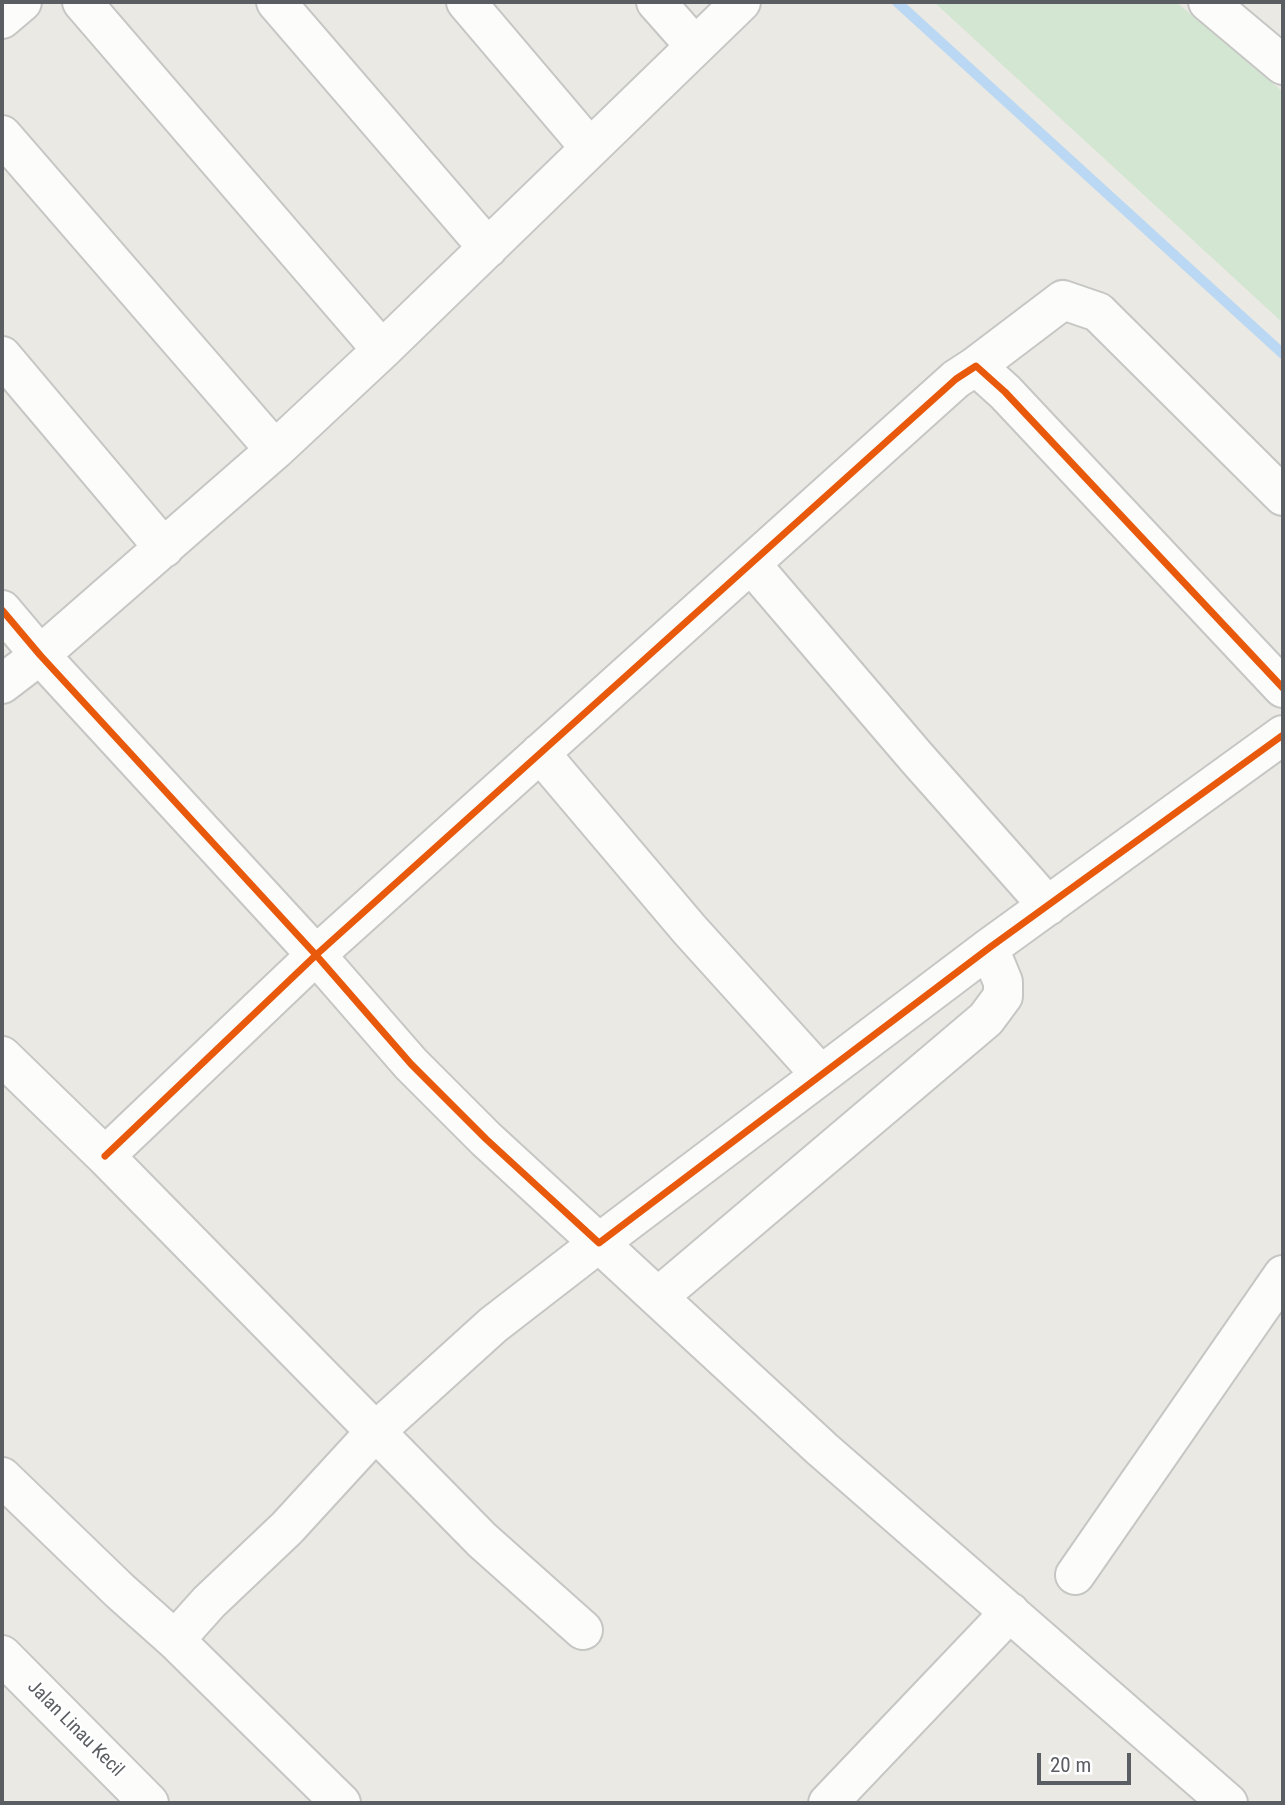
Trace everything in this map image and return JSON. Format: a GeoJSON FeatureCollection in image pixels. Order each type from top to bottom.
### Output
{"type":"FeatureCollection","features":[{"type":"Feature","properties":{"kind":"street"},"geometry":{"type":"LineString","coordinates":[[2,19],[22,2]]}},
{"type":"Feature","properties":{"kind":"street"},"geometry":{"type":"LineString","coordinates":[[82,2],[382,349]]}},
{"type":"Feature","properties":{"kind":"street"},"geometry":{"type":"LineString","coordinates":[[276,2],[488,248]]}},
{"type":"Feature","properties":{"kind":"street"},"geometry":{"type":"LineString","coordinates":[[466,2],[590,148]]}},
{"type":"Feature","properties":{"kind":"street"},"geometry":{"type":"LineString","coordinates":[[656,2],[695,46]]}},
{"type":"Feature","properties":{"kind":"street"},"geometry":{"type":"LineString","coordinates":[[2,684],[40,655],[275,450],[741,2]]}},
{"type":"Feature","properties":{"kind":"street"},"geometry":{"type":"LineString","coordinates":[[1208,2],[1283,65]]}},
{"type":"Feature","properties":{"kind":"street"},"geometry":{"type":"LineString","coordinates":[[2,135],[275,450]]}},
{"type":"Feature","properties":{"kind":"street"},"geometry":{"type":"LineString","coordinates":[[105,1156],[316,955],[956,379],[1063,300],[1098,312],[1283,496]]}},
{"type":"Feature","properties":{"kind":"street"},"geometry":{"type":"LineString","coordinates":[[2,356],[164,548]]}},
{"type":"Feature","properties":{"kind":"street"},"geometry":{"type":"LineString","coordinates":[[976,366],[1005,392],[1283,688]]}},
{"type":"Feature","properties":{"kind":"street"},"geometry":{"type":"LineString","coordinates":[[751,564],[1048,906]]}},
{"type":"Feature","properties":{"kind":"street"},"geometry":{"type":"LineString","coordinates":[[2,610],[430,1083],[486,1139],[821,1449],[1010,1612],[1222,1801]]}},
{"type":"Feature","properties":{"kind":"street"},"geometry":{"type":"LineString","coordinates":[[175,1640],[209,1602],[287,1528],[376,1431],[493,1325],[989,948],[1283,735]]}},
{"type":"Feature","properties":{"kind":"street"},"geometry":{"type":"LineString","coordinates":[[540,753],[689,929],[821,1075]]}},
{"type":"Feature","properties":{"kind":"street"},"geometry":{"type":"LineString","coordinates":[[658,1297],[986,1020],[1003,996],[1003,982],[989,948]]}},
{"type":"Feature","properties":{"kind":"street"},"geometry":{"type":"LineString","coordinates":[[2,1056],[105,1156],[482,1540],[583,1630]]}},
{"type":"Feature","properties":{"kind":"street"},"geometry":{"type":"LineString","coordinates":[[1075,1575],[1283,1275]]}},
{"type":"Feature","properties":{"kind":"street"},"geometry":{"type":"LineString","coordinates":[[2,1477],[175,1640],[341,1803]]}},
{"type":"Feature","properties":{"kind":"street"},"geometry":{"type":"LineString","coordinates":[[828,1803],[1010,1612]]}},
{"type":"Feature","properties":{"kind":"street","name":"Jalan Linau Kecil"},"geometry":{"type":"LineString","coordinates":[[2,1655],[149,1803]]}},
{"type":"Feature","properties":{"kind":"green space"},"geometry":{"type":"Polygon","coordinates":[[[934,2],[1176,2],[1283,92],[1283,323],[934,2]]]}},
{"type":"Feature","properties":{"kind":"waterway"},"geometry":{"type":"LineString","coordinates":[[897,2],[1283,354]]}},
{"type":"Feature","properties":{"kind":"cycle path"},"geometry":{"type":"LineString","coordinates":[[105,1156],[316,955],[956,379],[976,366],[1005,392],[1283,688]]}},
{"type":"Feature","properties":{"kind":"cycle path"},"geometry":{"type":"LineString","coordinates":[[2,610],[40,655],[316,955],[411,1064],[486,1139],[599,1243],[989,948],[1283,735]]}}]}
